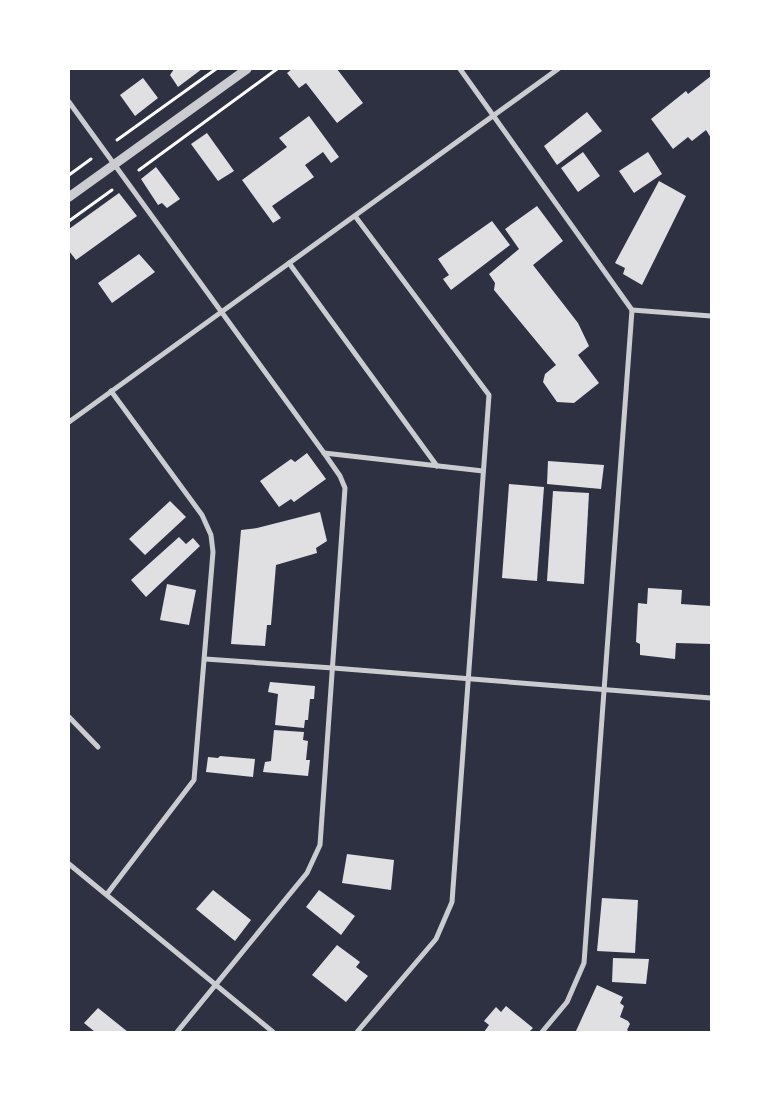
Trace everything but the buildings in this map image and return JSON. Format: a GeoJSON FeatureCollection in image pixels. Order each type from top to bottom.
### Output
{"type":"FeatureCollection","features":[{"type":"Feature","properties":{"kind":"street"},"geometry":{"type":"LineString","coordinates":[[69,197],[246,69]]}},
{"type":"Feature","properties":{"kind":"street"},"geometry":{"type":"LineString","coordinates":[[460,69],[632,310],[584,963],[567,1002],[542,1032]]}},
{"type":"Feature","properties":{"kind":"street"},"geometry":{"type":"LineString","coordinates":[[69,422],[558,69]]}},
{"type":"Feature","properties":{"kind":"street"},"geometry":{"type":"LineString","coordinates":[[69,102],[324,453],[340,476],[345,488],[320,845],[307,873],[176,1032]]}},
{"type":"Feature","properties":{"kind":"street"},"geometry":{"type":"LineString","coordinates":[[355,216],[490,395],[452,902],[436,939],[357,1032]]}},
{"type":"Feature","properties":{"kind":"street"},"geometry":{"type":"LineString","coordinates":[[289,263],[437,466]]}},
{"type":"Feature","properties":{"kind":"street"},"geometry":{"type":"LineString","coordinates":[[632,310],[711,316]]}},
{"type":"Feature","properties":{"kind":"street"},"geometry":{"type":"LineString","coordinates":[[107,894],[194,780],[213,552],[210,535],[202,515],[111,391]]}},
{"type":"Feature","properties":{"kind":"street"},"geometry":{"type":"LineString","coordinates":[[324,453],[483,472]]}},
{"type":"Feature","properties":{"kind":"street"},"geometry":{"type":"LineString","coordinates":[[204,659],[711,698]]}},
{"type":"Feature","properties":{"kind":"street"},"geometry":{"type":"LineString","coordinates":[[69,717],[98,747]]}},
{"type":"Feature","properties":{"kind":"street"},"geometry":{"type":"LineString","coordinates":[[69,864],[273,1032]]}},
{"type":"Feature","properties":{"kind":"path"},"geometry":{"type":"LineString","coordinates":[[117,140],[216,69]]}},
{"type":"Feature","properties":{"kind":"path"},"geometry":{"type":"LineString","coordinates":[[139,170],[277,69]]}},
{"type":"Feature","properties":{"kind":"path"},"geometry":{"type":"LineString","coordinates":[[69,175],[91,159]]}},
{"type":"Feature","properties":{"kind":"path"},"geometry":{"type":"LineString","coordinates":[[69,220],[112,190]]}}]}
